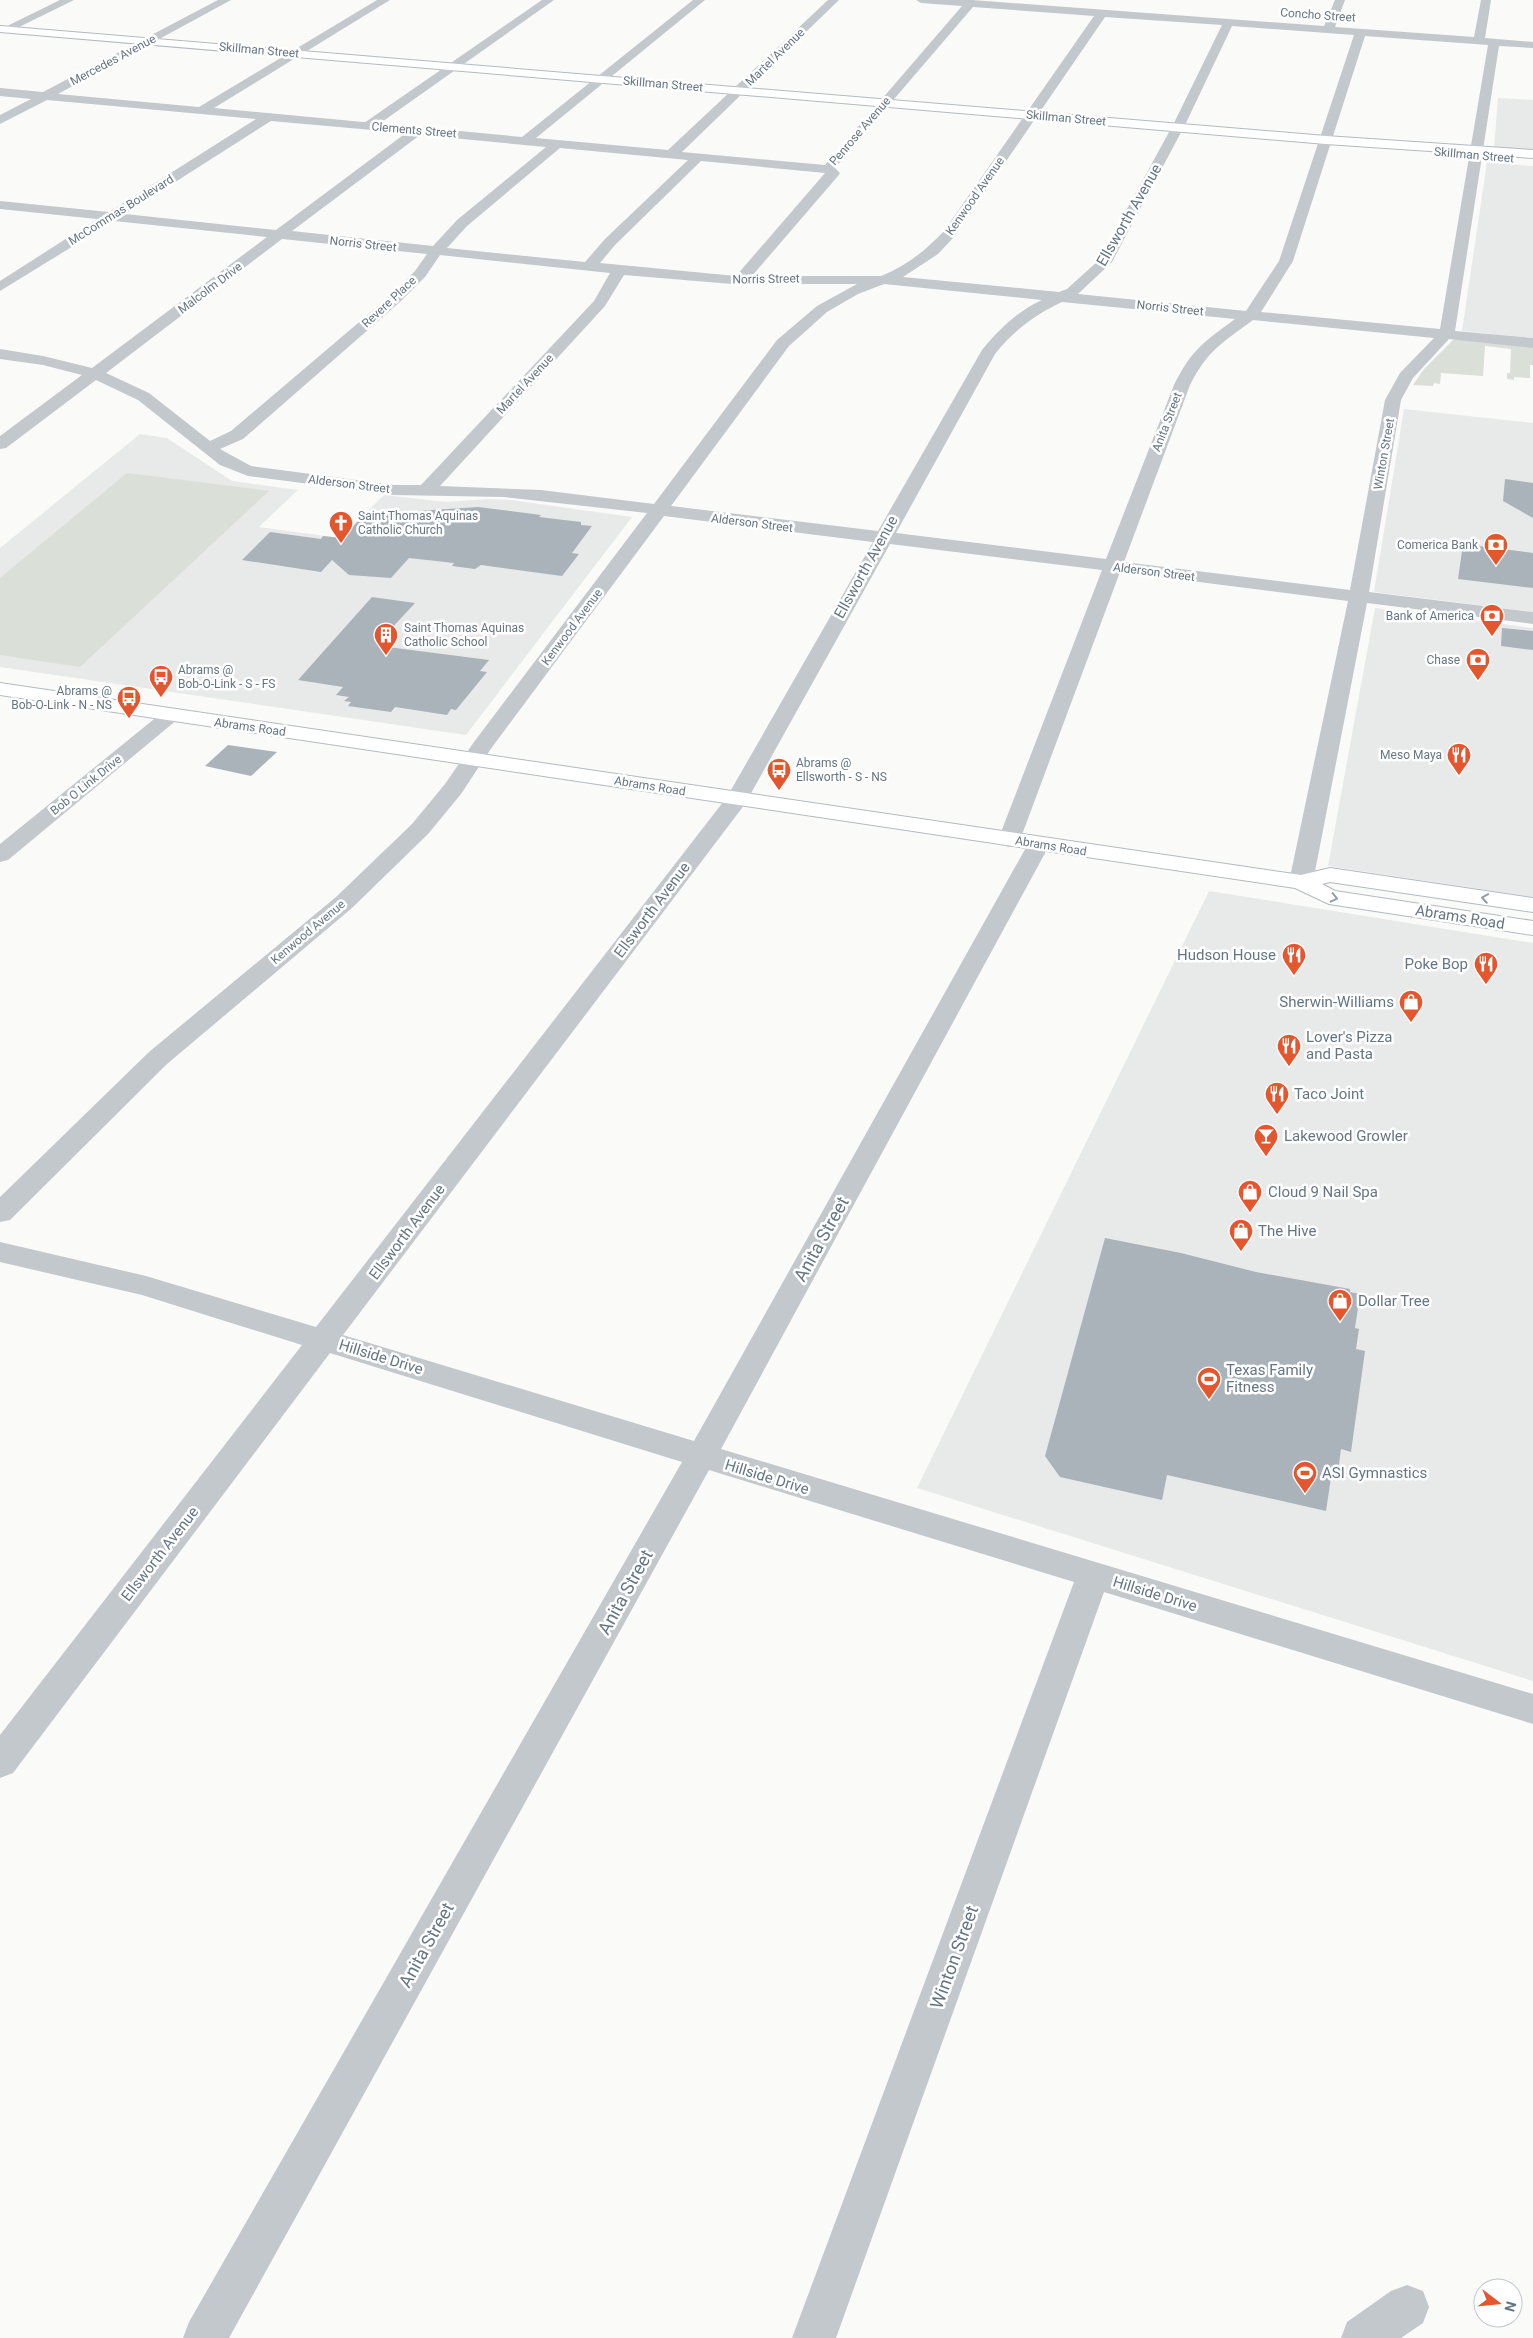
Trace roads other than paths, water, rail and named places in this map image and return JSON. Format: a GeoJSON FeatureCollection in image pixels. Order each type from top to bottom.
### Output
{"type":"FeatureCollection","features":[{"type":"Feature","properties":{"kind":"main road","name":"Skillman Street"},"geometry":{"type":"LineString","coordinates":[[2,30],[454,66],[1326,140],[1335,144],[1533,154]]}},
{"type":"Feature","properties":{"kind":"main road","name":"Skillman Street"},"geometry":{"type":"LineString","coordinates":[[1477,152],[1533,161]]}},
{"type":"Feature","properties":{"kind":"main road","name":"Abrams Road"},"geometry":{"type":"LineString","coordinates":[[0,689],[1301,882],[1330,876],[1533,905]]}},
{"type":"Feature","properties":{"kind":"main road","name":"Abrams Road"},"geometry":{"type":"LineString","coordinates":[[1301,882],[1329,897],[1533,928]]}},
{"type":"Feature","properties":{"kind":"street"},"geometry":{"type":"LineString","coordinates":[[2,30],[69,0]]}},
{"type":"Feature","properties":{"kind":"street","name":"Mercedes Avenue"},"geometry":{"type":"LineString","coordinates":[[0,120],[226,0]]}},
{"type":"Feature","properties":{"kind":"street"},"geometry":{"type":"LineString","coordinates":[[202,110],[385,0]]}},
{"type":"Feature","properties":{"kind":"street","name":"McCommas Boulevard"},"geometry":{"type":"LineString","coordinates":[[368,126],[549,0]]}},
{"type":"Feature","properties":{"kind":"street"},"geometry":{"type":"LineString","coordinates":[[524,141],[700,0]]}},
{"type":"Feature","properties":{"kind":"street","name":"Martel Avenue"},"geometry":{"type":"LineString","coordinates":[[672,154],[834,0]]}},
{"type":"Feature","properties":{"kind":"street","name":"Concho Street"},"geometry":{"type":"LineString","coordinates":[[921,0],[1102,13],[1209,16],[1229,22],[1533,45]]}},
{"type":"Feature","properties":{"kind":"street"},"geometry":{"type":"LineString","coordinates":[[1086,12],[1094,0]]}},
{"type":"Feature","properties":{"kind":"street"},"geometry":{"type":"LineString","coordinates":[[1328,30],[1340,0]]}},
{"type":"Feature","properties":{"kind":"street"},"geometry":{"type":"LineString","coordinates":[[1479,41],[1486,0]]}},
{"type":"Feature","properties":{"kind":"street","name":"Penrose Avenue"},"geometry":{"type":"LineString","coordinates":[[740,280],[833,173],[828,169],[884,103],[962,2]]}},
{"type":"Feature","properties":{"kind":"street","name":"Kenwood Avenue"},"geometry":{"type":"LineString","coordinates":[[0,1214],[116,1098],[181,1038],[361,887],[433,813],[783,343],[822,309],[853,291],[884,280],[917,264],[949,234],[1102,13]]}},
{"type":"Feature","properties":{"kind":"street","name":"Ellsworth Avenue"},"geometry":{"type":"LineString","coordinates":[[0,1762],[325,1340],[737,799],[882,538],[988,353],[999,339],[1034,309],[1072,292],[1105,262],[1177,128],[1229,22]]}},
{"type":"Feature","properties":{"kind":"street","name":"Anita Street"},"geometry":{"type":"LineString","coordinates":[[205,2338],[701,1456],[1024,842],[1112,567],[1182,385],[1192,365],[1205,348],[1249,316],[1277,280],[1286,262],[1361,32]]}},
{"type":"Feature","properties":{"kind":"street"},"geometry":{"type":"LineString","coordinates":[[1446,335],[1494,42]]}},
{"type":"Feature","properties":{"kind":"street","name":"Clements Street"},"geometry":{"type":"LineString","coordinates":[[0,92],[828,169]]}},
{"type":"Feature","properties":{"kind":"street","name":"McCommas Boulevard"},"geometry":{"type":"LineString","coordinates":[[242,134],[271,126],[357,118],[391,110]]}},
{"type":"Feature","properties":{"kind":"street","name":"McCommas Boulevard"},"geometry":{"type":"LineString","coordinates":[[0,287],[270,116]]}},
{"type":"Feature","properties":{"kind":"street","name":"Malcolm Drive"},"geometry":{"type":"LineString","coordinates":[[0,444],[236,269],[278,235],[417,131]]}},
{"type":"Feature","properties":{"kind":"street","name":"Revere Place"},"geometry":{"type":"LineString","coordinates":[[210,447],[237,435],[396,298],[420,274],[436,251],[462,223],[557,144]]}},
{"type":"Feature","properties":{"kind":"street"},"geometry":{"type":"LineString","coordinates":[[589,267],[610,242],[698,157]]}},
{"type":"Feature","properties":{"kind":"street","name":"Norris Street"},"geometry":{"type":"LineString","coordinates":[[0,205],[619,271],[740,280],[884,280],[1533,343]]}},
{"type":"Feature","properties":{"kind":"street","name":"Martel Avenue"},"geometry":{"type":"LineString","coordinates":[[424,492],[600,303],[619,271]]}},
{"type":"Feature","properties":{"kind":"street"},"geometry":{"type":"LineString","coordinates":[[829,279],[848,284],[853,291]]}},
{"type":"Feature","properties":{"kind":"street","name":"Winton Street"},"geometry":{"type":"LineString","coordinates":[[1301,882],[1358,597],[1393,400],[1406,376],[1446,335]]}},
{"type":"Feature","properties":{"kind":"street","name":"Alderson Street"},"geometry":{"type":"LineString","coordinates":[[0,354],[45,360],[95,374],[140,394],[210,447],[229,464],[248,472],[424,492],[504,492],[1533,618]]}},
{"type":"Feature","properties":{"kind":"street","name":"Bob O Link Drive"},"geometry":{"type":"LineString","coordinates":[[0,856],[171,715]]}},
{"type":"Feature","properties":{"kind":"street","name":"Hillside Drive"},"geometry":{"type":"LineString","coordinates":[[0,1252],[72,1267],[137,1284],[325,1340],[1533,1709]]}},
{"type":"Feature","properties":{"kind":"street","name":"Winton Street"},"geometry":{"type":"LineString","coordinates":[[814,2338],[1093,1575]]}},
{"type":"Feature","properties":{"kind":"street"},"geometry":{"type":"LineString","coordinates":[[1363,2338],[1408,2308]]}},
{"type":"Feature","properties":{"kind":"place","name":"Saint Thomas Aquinas Catholic Church"},"geometry":{"type":"Point","coordinates":[341,544]}},
{"type":"Feature","properties":{"kind":"place","name":"Comerica Bank"},"geometry":{"type":"Point","coordinates":[1496,566]}},
{"type":"Feature","properties":{"kind":"place","name":"Bank of America"},"geometry":{"type":"Point","coordinates":[1492,637]}},
{"type":"Feature","properties":{"kind":"place","name":"Saint Thomas Aquinas Catholic School"},"geometry":{"type":"Point","coordinates":[386,656]}},
{"type":"Feature","properties":{"kind":"place","name":"Chase"},"geometry":{"type":"Point","coordinates":[1478,681]}},
{"type":"Feature","properties":{"kind":"place","name":"Abrams @ Bob-O-Link - S - FS"},"geometry":{"type":"Point","coordinates":[161,698]}},
{"type":"Feature","properties":{"kind":"place","name":"Abrams @ Bob-O-Link - N - NS"},"geometry":{"type":"Point","coordinates":[129,719]}},
{"type":"Feature","properties":{"kind":"place","name":"Meso Maya"},"geometry":{"type":"Point","coordinates":[1459,776]}},
{"type":"Feature","properties":{"kind":"place","name":"Abrams @ Ellsworth - S - NS"},"geometry":{"type":"Point","coordinates":[779,791]}},
{"type":"Feature","properties":{"kind":"place","name":"Hudson House"},"geometry":{"type":"Point","coordinates":[1294,976]}},
{"type":"Feature","properties":{"kind":"place","name":"Poke Bop"},"geometry":{"type":"Point","coordinates":[1486,985]}},
{"type":"Feature","properties":{"kind":"place","name":"Sherwin-Williams"},"geometry":{"type":"Point","coordinates":[1411,1023]}},
{"type":"Feature","properties":{"kind":"place","name":"Lover's Pizza and Pasta"},"geometry":{"type":"Point","coordinates":[1289,1067]}},
{"type":"Feature","properties":{"kind":"place","name":"Taco Joint"},"geometry":{"type":"Point","coordinates":[1277,1115]}},
{"type":"Feature","properties":{"kind":"place","name":"Lakewood Growler"},"geometry":{"type":"Point","coordinates":[1266,1157]}},
{"type":"Feature","properties":{"kind":"place","name":"Cloud 9 Nail Spa"},"geometry":{"type":"Point","coordinates":[1250,1213]}},
{"type":"Feature","properties":{"kind":"place","name":"The Hive"},"geometry":{"type":"Point","coordinates":[1241,1252]}},
{"type":"Feature","properties":{"kind":"place","name":"Dollar Tree"},"geometry":{"type":"Point","coordinates":[1340,1322]}},
{"type":"Feature","properties":{"kind":"place","name":"Texas Family Fitness"},"geometry":{"type":"Point","coordinates":[1209,1400]}},
{"type":"Feature","properties":{"kind":"place","name":"ASI Gymnastics"},"geometry":{"type":"Point","coordinates":[1305,1494]}}]}
